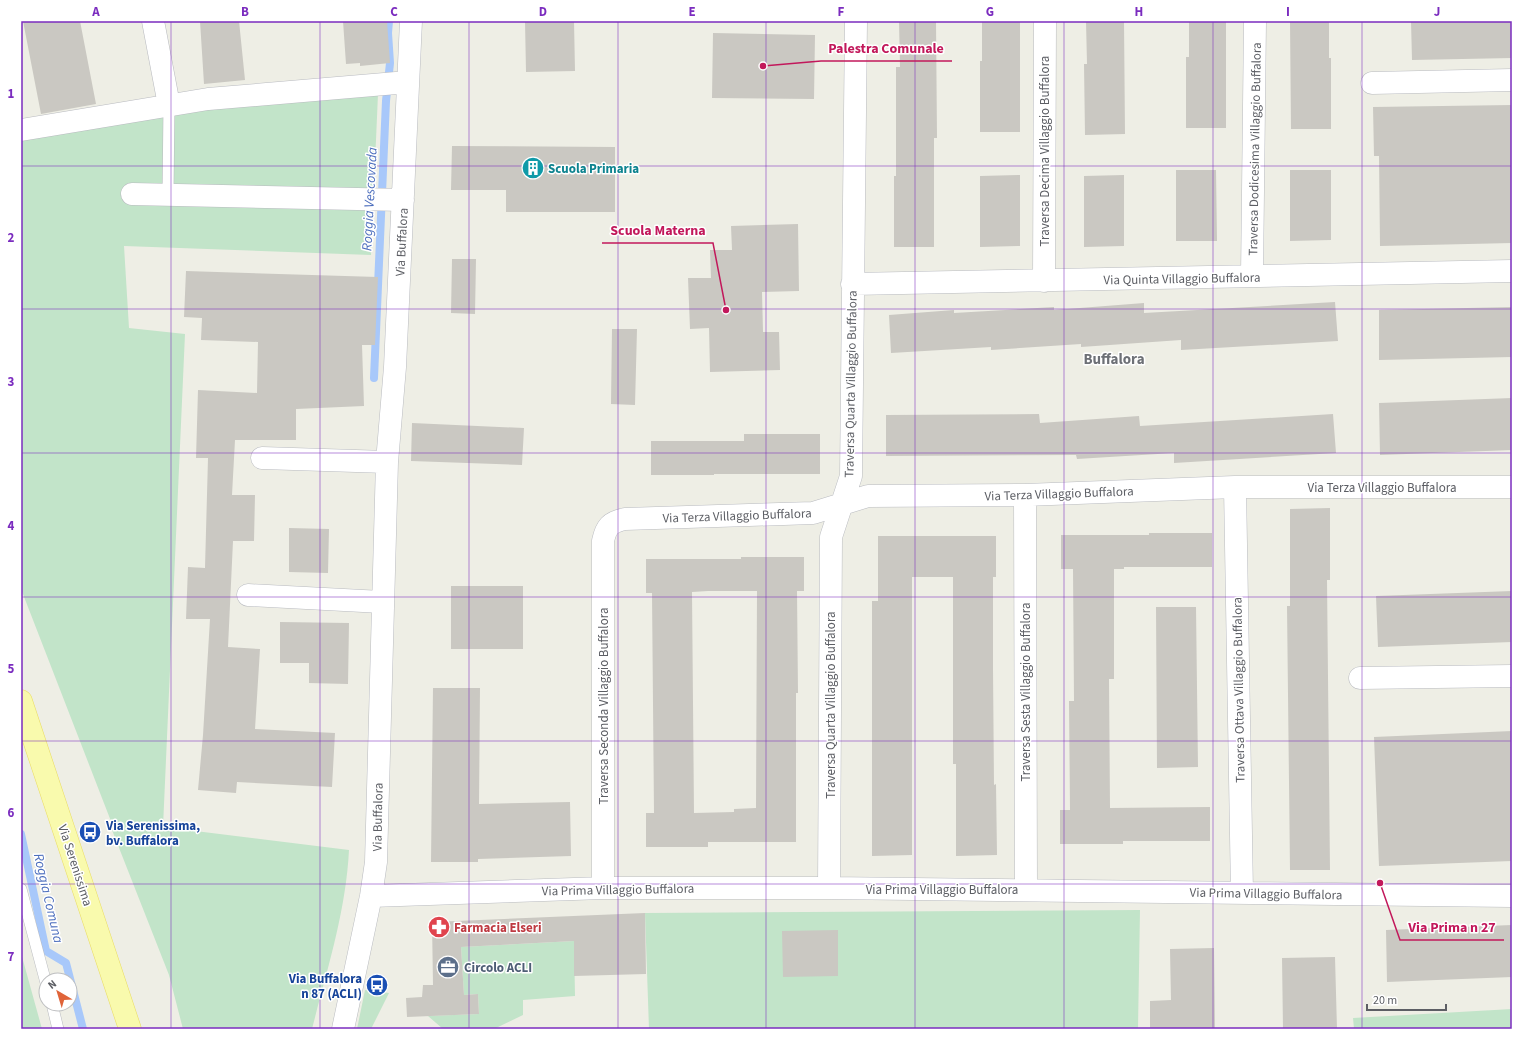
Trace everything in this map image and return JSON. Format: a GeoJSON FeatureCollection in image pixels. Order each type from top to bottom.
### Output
{"type":"FeatureCollection","features":[{"type":"Feature","properties":{"kind":"main road","name":"Via Serenissima"},"geometry":{"type":"LineString","coordinates":[[21,701],[130,1029]]}},
{"type":"Feature","properties":{"kind":"street"},"geometry":{"type":"LineString","coordinates":[[153,21],[169,105]]}},
{"type":"Feature","properties":{"kind":"street","name":"Via Buffalora"},"geometry":{"type":"LineString","coordinates":[[343,1029],[371,896],[376,862],[387,462],[395,367],[411,21]]}},
{"type":"Feature","properties":{"kind":"street","name":"Traversa Quarta Villaggio Buffalora"},"geometry":{"type":"LineString","coordinates":[[829,888],[831,538],[840,504],[851,476],[856,21]]}},
{"type":"Feature","properties":{"kind":"street","name":"Traversa Decima Villaggio Buffalora"},"geometry":{"type":"LineString","coordinates":[[1044,281],[1045,21]]}},
{"type":"Feature","properties":{"kind":"street","name":"Traversa Dodicesima Villaggio Buffalora"},"geometry":{"type":"LineString","coordinates":[[1252,276],[1255,21]]}},
{"type":"Feature","properties":{"kind":"street"},"geometry":{"type":"LineString","coordinates":[[1372,83],[1512,80]]}},
{"type":"Feature","properties":{"kind":"street"},"geometry":{"type":"LineString","coordinates":[[21,130],[208,99],[408,82]]}},
{"type":"Feature","properties":{"kind":"street"},"geometry":{"type":"LineString","coordinates":[[132,194],[402,200]]}},
{"type":"Feature","properties":{"kind":"street","name":"Via Quinta Villaggio Buffalora"},"geometry":{"type":"LineString","coordinates":[[852,284],[1512,271]]}},
{"type":"Feature","properties":{"kind":"street"},"geometry":{"type":"LineString","coordinates":[[262,458],[387,462]]}},
{"type":"Feature","properties":{"kind":"street","name":"Via Terza Villaggio Buffalora"},"geometry":{"type":"LineString","coordinates":[[610,525],[616,521],[625,519],[813,513],[868,496],[1025,495],[1235,487],[1512,487]]}},
{"type":"Feature","properties":{"kind":"street","name":"Traversa Ottava Villaggio Buffalora"},"geometry":{"type":"LineString","coordinates":[[1235,487],[1242,893]]}},
{"type":"Feature","properties":{"kind":"street","name":"Traversa Sesta Villaggio Buffalora"},"geometry":{"type":"LineString","coordinates":[[1025,495],[1026,889]]}},
{"type":"Feature","properties":{"kind":"street","name":"Traversa Seconda Villaggio Buffalora"},"geometry":{"type":"LineString","coordinates":[[603,888],[603,542],[605,532],[610,525]]}},
{"type":"Feature","properties":{"kind":"street"},"geometry":{"type":"LineString","coordinates":[[248,595],[382,602]]}},
{"type":"Feature","properties":{"kind":"street"},"geometry":{"type":"LineString","coordinates":[[1360,678],[1512,676]]}},
{"type":"Feature","properties":{"kind":"street","name":"Via Prima Villaggio Buffalora"},"geometry":{"type":"LineString","coordinates":[[371,896],[603,888],[829,888],[1026,889],[1512,896]]}},
{"type":"Feature","properties":{"kind":"lane"},"geometry":{"type":"LineString","coordinates":[[168,195],[169,105]]}},
{"type":"Feature","properties":{"kind":"lane"},"geometry":{"type":"LineString","coordinates":[[21,889],[43,972]]}},
{"type":"Feature","properties":{"kind":"lane"},"geometry":{"type":"LineString","coordinates":[[54,1012],[58,1029]]}},
{"type":"Feature","properties":{"kind":"green space"},"geometry":{"type":"Polygon","coordinates":[[[378,94],[371,255],[124,246],[129,328],[185,334],[163,827],[349,850],[340,918],[330,963],[312,1029],[183,1029],[169,975],[112,830],[114,829],[21,589],[21,134],[210,103],[378,94]]]}},
{"type":"Feature","properties":{"kind":"green space"},"geometry":{"type":"Polygon","coordinates":[[[1140,910],[1138,1029],[649,1029],[645,913],[1140,910]]]}},
{"type":"Feature","properties":{"kind":"green space"},"geometry":{"type":"Polygon","coordinates":[[[574,941],[575,996],[523,1000],[523,1015],[494,1029],[443,1029],[428,1016],[479,1014],[478,994],[464,995],[461,947],[574,941]]]}},
{"type":"Feature","properties":{"kind":"green space"},"geometry":{"type":"Polygon","coordinates":[[[21,953],[42,1029],[21,1029],[21,953]]]}},
{"type":"Feature","properties":{"kind":"green space"},"geometry":{"type":"Polygon","coordinates":[[[365,990],[389,993],[371,1029],[357,1029],[365,990]]]}},
{"type":"Feature","properties":{"kind":"green space"},"geometry":{"type":"Polygon","coordinates":[[[1512,1009],[1512,1029],[1354,1029],[1353,1018],[1512,1009]]]}},
{"type":"Feature","properties":{"kind":"building"},"geometry":{"type":"Polygon","coordinates":[[[23,21],[80,21],[96,104],[41,114],[23,21]]]}},
{"type":"Feature","properties":{"kind":"building"},"geometry":{"type":"Polygon","coordinates":[[[200,21],[239,21],[245,80],[204,84],[200,21]]]}},
{"type":"Feature","properties":{"kind":"building"},"geometry":{"type":"Polygon","coordinates":[[[343,21],[387,21],[390,63],[360,66],[360,63],[346,64],[343,21]]]}},
{"type":"Feature","properties":{"kind":"building"},"geometry":{"type":"Polygon","coordinates":[[[525,21],[574,21],[575,71],[526,72],[525,21]]]}},
{"type":"Feature","properties":{"kind":"building"},"geometry":{"type":"Polygon","coordinates":[[[899,21],[936,21],[937,138],[934,138],[934,247],[894,247],[894,176],[896,176],[896,67],[900,67],[899,21]]]}},
{"type":"Feature","properties":{"kind":"building"},"geometry":{"type":"Polygon","coordinates":[[[982,21],[1020,21],[1020,132],[980,132],[980,61],[982,61],[982,21]]]}},
{"type":"Feature","properties":{"kind":"building"},"geometry":{"type":"Polygon","coordinates":[[[1086,21],[1124,21],[1125,134],[1085,135],[1084,64],[1087,64],[1086,21]]]}},
{"type":"Feature","properties":{"kind":"building"},"geometry":{"type":"Polygon","coordinates":[[[1189,21],[1226,21],[1226,128],[1186,128],[1186,57],[1189,57],[1189,21]]]}},
{"type":"Feature","properties":{"kind":"building"},"geometry":{"type":"Polygon","coordinates":[[[1290,21],[1329,21],[1329,58],[1331,58],[1331,129],[1291,129],[1290,21]]]}},
{"type":"Feature","properties":{"kind":"building"},"geometry":{"type":"Polygon","coordinates":[[[1411,21],[1512,21],[1512,58],[1412,60],[1411,21]]]}},
{"type":"Feature","properties":{"kind":"building"},"geometry":{"type":"Polygon","coordinates":[[[713,33],[815,35],[814,99],[712,98],[713,33]]]}},
{"type":"Feature","properties":{"kind":"building"},"geometry":{"type":"Polygon","coordinates":[[[1512,105],[1512,243],[1380,246],[1379,156],[1374,156],[1373,107],[1512,105]]]}},
{"type":"Feature","properties":{"kind":"building","name":"Scuola Primaria"},"geometry":{"type":"Polygon","coordinates":[[[452,146],[615,147],[615,212],[506,212],[506,190],[451,190],[452,146]]]}},
{"type":"Feature","properties":{"kind":"building"},"geometry":{"type":"Polygon","coordinates":[[[1176,170],[1216,170],[1217,241],[1176,241],[1176,170]]]}},
{"type":"Feature","properties":{"kind":"building"},"geometry":{"type":"Polygon","coordinates":[[[1290,170],[1331,170],[1331,240],[1290,241],[1290,170]]]}},
{"type":"Feature","properties":{"kind":"building"},"geometry":{"type":"Polygon","coordinates":[[[1020,175],[1020,246],[980,247],[980,176],[1020,175]]]}},
{"type":"Feature","properties":{"kind":"building"},"geometry":{"type":"Polygon","coordinates":[[[1124,175],[1124,246],[1084,247],[1084,176],[1124,175]]]}},
{"type":"Feature","properties":{"kind":"building"},"geometry":{"type":"Polygon","coordinates":[[[798,224],[799,291],[762,292],[763,332],[779,332],[780,370],[710,372],[709,328],[690,329],[688,278],[711,278],[710,250],[732,250],[731,226],[798,224]]]}},
{"type":"Feature","properties":{"kind":"building"},"geometry":{"type":"Polygon","coordinates":[[[452,259],[476,259],[475,314],[451,313],[452,259]]]}},
{"type":"Feature","properties":{"kind":"building"},"geometry":{"type":"Polygon","coordinates":[[[186,271],[378,277],[375,345],[362,345],[364,406],[296,409],[296,440],[235,440],[232,495],[255,495],[254,541],[233,541],[228,647],[260,649],[255,729],[335,733],[332,787],[237,782],[236,793],[198,790],[210,619],[186,619],[188,567],[205,568],[208,458],[196,458],[198,390],[257,393],[258,342],[201,340],[202,318],[184,317],[186,271]]]}},
{"type":"Feature","properties":{"kind":"building"},"geometry":{"type":"Polygon","coordinates":[[[1335,302],[1338,341],[1181,350],[1181,340],[1081,347],[1081,344],[991,350],[991,347],[891,353],[889,315],[954,310],[954,313],[1054,307],[1054,310],[1144,303],[1144,313],[1335,302]]]}},
{"type":"Feature","properties":{"kind":"building"},"geometry":{"type":"Polygon","coordinates":[[[1512,307],[1512,357],[1379,360],[1379,310],[1512,307]]]}},
{"type":"Feature","properties":{"kind":"building"},"geometry":{"type":"Polygon","coordinates":[[[612,329],[637,329],[635,405],[611,404],[612,329]]]}},
{"type":"Feature","properties":{"kind":"building"},"geometry":{"type":"Polygon","coordinates":[[[1512,398],[1512,450],[1380,455],[1379,403],[1512,398]]]}},
{"type":"Feature","properties":{"kind":"building"},"geometry":{"type":"Polygon","coordinates":[[[1039,414],[1040,423],[1139,416],[1140,426],[1333,414],[1336,453],[1174,463],[1174,453],[1077,459],[1076,455],[886,456],[886,415],[1039,414]]]}},
{"type":"Feature","properties":{"kind":"building"},"geometry":{"type":"Polygon","coordinates":[[[412,423],[524,428],[522,465],[411,461],[412,423]]]}},
{"type":"Feature","properties":{"kind":"building"},"geometry":{"type":"Polygon","coordinates":[[[744,434],[820,434],[820,474],[651,475],[651,441],[744,441],[744,434]]]}},
{"type":"Feature","properties":{"kind":"building"},"geometry":{"type":"Polygon","coordinates":[[[1330,508],[1330,580],[1327,580],[1330,870],[1290,870],[1287,606],[1290,606],[1290,509],[1330,508]]]}},
{"type":"Feature","properties":{"kind":"building"},"geometry":{"type":"Polygon","coordinates":[[[289,528],[329,529],[328,573],[289,572],[289,528]]]}},
{"type":"Feature","properties":{"kind":"building"},"geometry":{"type":"Polygon","coordinates":[[[1149,533],[1212,533],[1212,567],[1124,567],[1124,569],[1114,569],[1114,679],[1109,679],[1110,808],[1210,807],[1210,841],[1123,841],[1123,844],[1060,844],[1060,810],[1070,810],[1069,701],[1074,701],[1073,569],[1061,569],[1061,535],[1149,535],[1149,533]]]}},
{"type":"Feature","properties":{"kind":"building"},"geometry":{"type":"Polygon","coordinates":[[[878,536],[996,536],[996,577],[993,577],[993,669],[994,785],[996,784],[997,855],[956,856],[956,764],[953,764],[953,577],[912,577],[912,855],[872,856],[872,601],[878,601],[878,536]]]}},
{"type":"Feature","properties":{"kind":"building"},"geometry":{"type":"Polygon","coordinates":[[[741,557],[804,557],[804,591],[797,591],[798,693],[796,693],[796,842],[708,842],[708,847],[646,847],[646,813],[654,813],[652,593],[646,593],[646,559],[741,559],[741,557]],[[757,591],[692,592],[694,813],[734,812],[734,809],[756,808],[757,591]]]}},
{"type":"Feature","properties":{"kind":"building"},"geometry":{"type":"Polygon","coordinates":[[[451,586],[523,586],[523,649],[451,649],[451,586]]]}},
{"type":"Feature","properties":{"kind":"building"},"geometry":{"type":"Polygon","coordinates":[[[1512,591],[1512,642],[1378,647],[1376,596],[1512,591]]]}},
{"type":"Feature","properties":{"kind":"building"},"geometry":{"type":"Polygon","coordinates":[[[1156,607],[1196,607],[1198,767],[1157,768],[1156,607]]]}},
{"type":"Feature","properties":{"kind":"building"},"geometry":{"type":"Polygon","coordinates":[[[280,622],[349,623],[348,684],[309,683],[309,663],[280,663],[280,622]]]}},
{"type":"Feature","properties":{"kind":"building"},"geometry":{"type":"Polygon","coordinates":[[[433,688],[480,688],[479,804],[570,802],[571,856],[478,859],[478,862],[431,862],[433,688]]]}},
{"type":"Feature","properties":{"kind":"building"},"geometry":{"type":"Polygon","coordinates":[[[1512,731],[1512,861],[1379,866],[1374,737],[1512,731]]]}},
{"type":"Feature","properties":{"kind":"building"},"geometry":{"type":"Polygon","coordinates":[[[645,913],[646,974],[574,976],[574,941],[461,947],[464,995],[478,994],[479,1014],[407,1017],[406,998],[422,997],[423,985],[433,985],[432,922],[645,913]]]}},
{"type":"Feature","properties":{"kind":"building"},"geometry":{"type":"Polygon","coordinates":[[[1512,925],[1512,977],[1387,982],[1386,930],[1512,925]]]}},
{"type":"Feature","properties":{"kind":"building"},"geometry":{"type":"Polygon","coordinates":[[[838,930],[838,976],[783,977],[782,931],[838,930]]]}},
{"type":"Feature","properties":{"kind":"building"},"geometry":{"type":"Polygon","coordinates":[[[1214,948],[1215,1029],[1150,1029],[1150,1001],[1171,1000],[1170,949],[1214,948]]]}},
{"type":"Feature","properties":{"kind":"building"},"geometry":{"type":"Polygon","coordinates":[[[1335,957],[1337,1029],[1283,1029],[1282,958],[1335,957]]]}},
{"type":"Feature","properties":{"kind":"waterway","name":"Roggia Vescovada"},"geometry":{"type":"LineString","coordinates":[[374,378],[386,101],[390,63],[388,33],[389,21]]}},
{"type":"Feature","properties":{"kind":"waterway","name":"Roggia Comuna"},"geometry":{"type":"LineString","coordinates":[[21,834],[46,951],[66,963],[83,1029]]}},
{"type":"Feature","properties":{"kind":"place","name":"Palestra Comunale"},"geometry":{"type":"Point","coordinates":[763,66]}},
{"type":"Feature","properties":{"kind":"place","name":"Scuola Primaria"},"geometry":{"type":"Point","coordinates":[533,168]}},
{"type":"Feature","properties":{"kind":"place","name":"Scuola Materna"},"geometry":{"type":"Point","coordinates":[726,310]}},
{"type":"Feature","properties":{"kind":"place","name":"Via Serenissima, bv. Buffalora"},"geometry":{"type":"Point","coordinates":[90,832]}},
{"type":"Feature","properties":{"kind":"place","name":"Via Prima n 27"},"geometry":{"type":"Point","coordinates":[1380,883]}},
{"type":"Feature","properties":{"kind":"place","name":"Farmacia Elseri"},"geometry":{"type":"Point","coordinates":[439,927]}},
{"type":"Feature","properties":{"kind":"place","name":"Circolo ACLI"},"geometry":{"type":"Point","coordinates":[448,967]}},
{"type":"Feature","properties":{"kind":"place","name":"Via Buffalora n 87 (ACLI)"},"geometry":{"type":"Point","coordinates":[377,985]}},
{"type":"Feature","properties":{"kind":"district","name":"Buffalora"},"geometry":{"type":"Point","coordinates":[1114,359]}}]}
